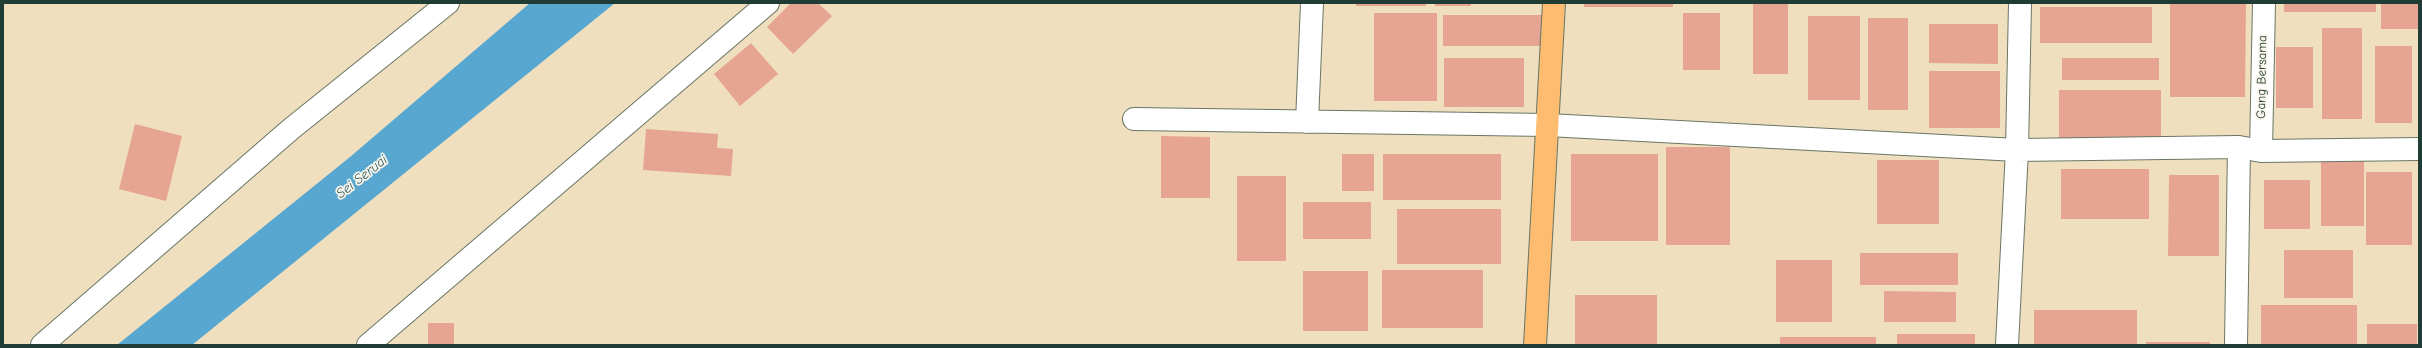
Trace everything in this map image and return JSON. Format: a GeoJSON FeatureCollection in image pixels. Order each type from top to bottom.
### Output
{"type":"FeatureCollection","features":[{"type":"Feature","properties":{"kind":"main road"},"geometry":{"type":"LineString","coordinates":[[1535,345],[1554,3]]}},
{"type":"Feature","properties":{"kind":"street"},"geometry":{"type":"LineString","coordinates":[[42,345],[291,130],[448,3]]}},
{"type":"Feature","properties":{"kind":"street"},"geometry":{"type":"LineString","coordinates":[[374,342],[768,3]]}},
{"type":"Feature","properties":{"kind":"street"},"geometry":{"type":"LineString","coordinates":[[1308,122],[1312,3]]}},
{"type":"Feature","properties":{"kind":"street"},"geometry":{"type":"LineString","coordinates":[[2007,345],[2016,150],[2020,3]]}},
{"type":"Feature","properties":{"kind":"street","name":"Gang Bersama"},"geometry":{"type":"LineString","coordinates":[[2261,151],[2264,3]]}},
{"type":"Feature","properties":{"kind":"street"},"geometry":{"type":"LineString","coordinates":[[1134,119],[1548,125],[2016,150],[2239,147],[2261,151],[2419,149]]}},
{"type":"Feature","properties":{"kind":"street"},"geometry":{"type":"LineString","coordinates":[[2236,345],[2239,147]]}},
{"type":"Feature","properties":{"kind":"water","name":"Sei Seruai"},"geometry":{"type":"Polygon","coordinates":[[[530,3],[615,3],[192,345],[117,345],[350,157],[530,3]]]}},
{"type":"Feature","properties":{"kind":"building"},"geometry":{"type":"Polygon","coordinates":[[[791,3],[818,3],[832,16],[793,54],[767,27],[791,3]]]}},
{"type":"Feature","properties":{"kind":"building"},"geometry":{"type":"Polygon","coordinates":[[[1356,3],[1426,3],[1426,6],[1356,6],[1356,3]]]}},
{"type":"Feature","properties":{"kind":"building"},"geometry":{"type":"Polygon","coordinates":[[[1435,3],[1471,3],[1471,6],[1435,6],[1435,3]]]}},
{"type":"Feature","properties":{"kind":"building"},"geometry":{"type":"Polygon","coordinates":[[[1584,3],[1673,3],[1673,7],[1584,7],[1584,3]]]}},
{"type":"Feature","properties":{"kind":"building"},"geometry":{"type":"Polygon","coordinates":[[[1753,3],[1788,3],[1788,74],[1753,74],[1753,3]]]}},
{"type":"Feature","properties":{"kind":"building"},"geometry":{"type":"Polygon","coordinates":[[[2170,3],[2246,3],[2245,97],[2170,97],[2170,3]]]}},
{"type":"Feature","properties":{"kind":"building"},"geometry":{"type":"Polygon","coordinates":[[[2284,3],[2376,3],[2376,12],[2284,12],[2284,3]]]}},
{"type":"Feature","properties":{"kind":"building"},"geometry":{"type":"Polygon","coordinates":[[[2381,3],[2419,3],[2419,29],[2381,29],[2381,3]]]}},
{"type":"Feature","properties":{"kind":"building"},"geometry":{"type":"Polygon","coordinates":[[[2040,7],[2152,7],[2152,43],[2040,43],[2040,7]]]}},
{"type":"Feature","properties":{"kind":"building"},"geometry":{"type":"Polygon","coordinates":[[[1374,13],[1437,13],[1437,101],[1374,101],[1374,13]]]}},
{"type":"Feature","properties":{"kind":"building"},"geometry":{"type":"Polygon","coordinates":[[[1683,13],[1720,13],[1720,70],[1683,70],[1683,13]]]}},
{"type":"Feature","properties":{"kind":"building"},"geometry":{"type":"Polygon","coordinates":[[[1443,15],[1546,15],[1546,46],[1443,46],[1443,15]]]}},
{"type":"Feature","properties":{"kind":"building"},"geometry":{"type":"Polygon","coordinates":[[[1808,16],[1860,16],[1860,100],[1808,100],[1808,16]]]}},
{"type":"Feature","properties":{"kind":"building"},"geometry":{"type":"Polygon","coordinates":[[[1868,18],[1908,18],[1908,110],[1868,110],[1868,18]]]}},
{"type":"Feature","properties":{"kind":"building"},"geometry":{"type":"Polygon","coordinates":[[[1929,24],[1998,24],[1998,64],[1929,63],[1929,24]]]}},
{"type":"Feature","properties":{"kind":"building"},"geometry":{"type":"Polygon","coordinates":[[[2322,28],[2362,28],[2362,119],[2322,119],[2322,28]]]}},
{"type":"Feature","properties":{"kind":"building"},"geometry":{"type":"Polygon","coordinates":[[[751,43],[778,74],[740,106],[714,74],[751,43]]]}},
{"type":"Feature","properties":{"kind":"building"},"geometry":{"type":"Polygon","coordinates":[[[2375,46],[2412,46],[2412,123],[2375,123],[2375,46]]]}},
{"type":"Feature","properties":{"kind":"building"},"geometry":{"type":"Polygon","coordinates":[[[2276,47],[2313,47],[2313,108],[2276,108],[2276,47]]]}},
{"type":"Feature","properties":{"kind":"building"},"geometry":{"type":"Polygon","coordinates":[[[1444,58],[1524,58],[1524,107],[1444,107],[1444,58]]]}},
{"type":"Feature","properties":{"kind":"building"},"geometry":{"type":"Polygon","coordinates":[[[2062,58],[2159,58],[2159,80],[2062,80],[2062,58]]]}},
{"type":"Feature","properties":{"kind":"building"},"geometry":{"type":"Polygon","coordinates":[[[1929,71],[2000,71],[2000,128],[1929,128],[1929,71]]]}},
{"type":"Feature","properties":{"kind":"building"},"geometry":{"type":"Polygon","coordinates":[[[2059,90],[2161,90],[2161,139],[2059,139],[2059,90]]]}},
{"type":"Feature","properties":{"kind":"building"},"geometry":{"type":"Polygon","coordinates":[[[135,124],[182,136],[166,201],[119,189],[135,124]]]}},
{"type":"Feature","properties":{"kind":"building"},"geometry":{"type":"Polygon","coordinates":[[[646,129],[718,134],[717,148],[733,149],[731,176],[643,170],[646,129]]]}},
{"type":"Feature","properties":{"kind":"building"},"geometry":{"type":"Polygon","coordinates":[[[1161,136],[1210,137],[1210,198],[1161,198],[1161,136]]]}},
{"type":"Feature","properties":{"kind":"building"},"geometry":{"type":"Polygon","coordinates":[[[1666,147],[1730,147],[1730,245],[1666,245],[1666,147]]]}},
{"type":"Feature","properties":{"kind":"building"},"geometry":{"type":"Polygon","coordinates":[[[1342,154],[1374,154],[1374,191],[1342,191],[1342,154]]]}},
{"type":"Feature","properties":{"kind":"building"},"geometry":{"type":"Polygon","coordinates":[[[1383,154],[1501,154],[1501,200],[1383,200],[1383,154]]]}},
{"type":"Feature","properties":{"kind":"building"},"geometry":{"type":"Polygon","coordinates":[[[1571,154],[1658,154],[1658,241],[1571,241],[1571,154]]]}},
{"type":"Feature","properties":{"kind":"building"},"geometry":{"type":"Polygon","coordinates":[[[1877,160],[1939,160],[1939,224],[1877,224],[1877,160]]]}},
{"type":"Feature","properties":{"kind":"building"},"geometry":{"type":"Polygon","coordinates":[[[2321,160],[2364,160],[2364,226],[2321,226],[2321,160]]]}},
{"type":"Feature","properties":{"kind":"building"},"geometry":{"type":"Polygon","coordinates":[[[2061,169],[2149,169],[2149,219],[2061,219],[2061,169]]]}},
{"type":"Feature","properties":{"kind":"building"},"geometry":{"type":"Polygon","coordinates":[[[2366,172],[2412,172],[2412,245],[2366,245],[2366,172]]]}},
{"type":"Feature","properties":{"kind":"building"},"geometry":{"type":"Polygon","coordinates":[[[2169,175],[2219,175],[2219,256],[2168,256],[2169,175]]]}},
{"type":"Feature","properties":{"kind":"building"},"geometry":{"type":"Polygon","coordinates":[[[1237,176],[1286,176],[1286,261],[1237,261],[1237,176]]]}},
{"type":"Feature","properties":{"kind":"building"},"geometry":{"type":"Polygon","coordinates":[[[2264,180],[2310,180],[2310,229],[2264,229],[2264,180]]]}},
{"type":"Feature","properties":{"kind":"building"},"geometry":{"type":"Polygon","coordinates":[[[1303,202],[1371,202],[1371,239],[1303,239],[1303,202]]]}},
{"type":"Feature","properties":{"kind":"building"},"geometry":{"type":"Polygon","coordinates":[[[1397,209],[1501,209],[1501,264],[1397,264],[1397,209]]]}},
{"type":"Feature","properties":{"kind":"building"},"geometry":{"type":"Polygon","coordinates":[[[2284,250],[2353,250],[2353,298],[2284,298],[2284,250]]]}},
{"type":"Feature","properties":{"kind":"building"},"geometry":{"type":"Polygon","coordinates":[[[1860,253],[1958,253],[1958,285],[1860,285],[1860,253]]]}},
{"type":"Feature","properties":{"kind":"building"},"geometry":{"type":"Polygon","coordinates":[[[1776,260],[1832,260],[1832,322],[1776,322],[1776,260]]]}},
{"type":"Feature","properties":{"kind":"building"},"geometry":{"type":"Polygon","coordinates":[[[1382,270],[1483,270],[1483,328],[1382,328],[1382,270]]]}},
{"type":"Feature","properties":{"kind":"building"},"geometry":{"type":"Polygon","coordinates":[[[1303,271],[1368,271],[1368,331],[1303,331],[1303,271]]]}},
{"type":"Feature","properties":{"kind":"building"},"geometry":{"type":"Polygon","coordinates":[[[1884,291],[1956,292],[1956,322],[1884,322],[1884,291]]]}},
{"type":"Feature","properties":{"kind":"building"},"geometry":{"type":"Polygon","coordinates":[[[1575,295],[1657,295],[1657,345],[1575,345],[1575,295]]]}},
{"type":"Feature","properties":{"kind":"building"},"geometry":{"type":"Polygon","coordinates":[[[2261,305],[2357,305],[2357,345],[2261,345],[2261,305]]]}},
{"type":"Feature","properties":{"kind":"building"},"geometry":{"type":"Polygon","coordinates":[[[2034,310],[2137,310],[2137,345],[2034,345],[2034,310]]]}},
{"type":"Feature","properties":{"kind":"building"},"geometry":{"type":"Polygon","coordinates":[[[428,323],[454,323],[454,345],[428,345],[428,323]]]}},
{"type":"Feature","properties":{"kind":"building"},"geometry":{"type":"Polygon","coordinates":[[[2367,324],[2417,324],[2417,345],[2367,345],[2367,324]]]}},
{"type":"Feature","properties":{"kind":"building"},"geometry":{"type":"Polygon","coordinates":[[[1897,334],[1975,334],[1975,345],[1897,345],[1897,334]]]}},
{"type":"Feature","properties":{"kind":"building"},"geometry":{"type":"Polygon","coordinates":[[[1780,337],[1876,337],[1876,345],[1780,345],[1780,337]]]}},
{"type":"Feature","properties":{"kind":"building"},"geometry":{"type":"Polygon","coordinates":[[[2146,342],[2210,342],[2210,345],[2146,345],[2146,342]]]}}]}
